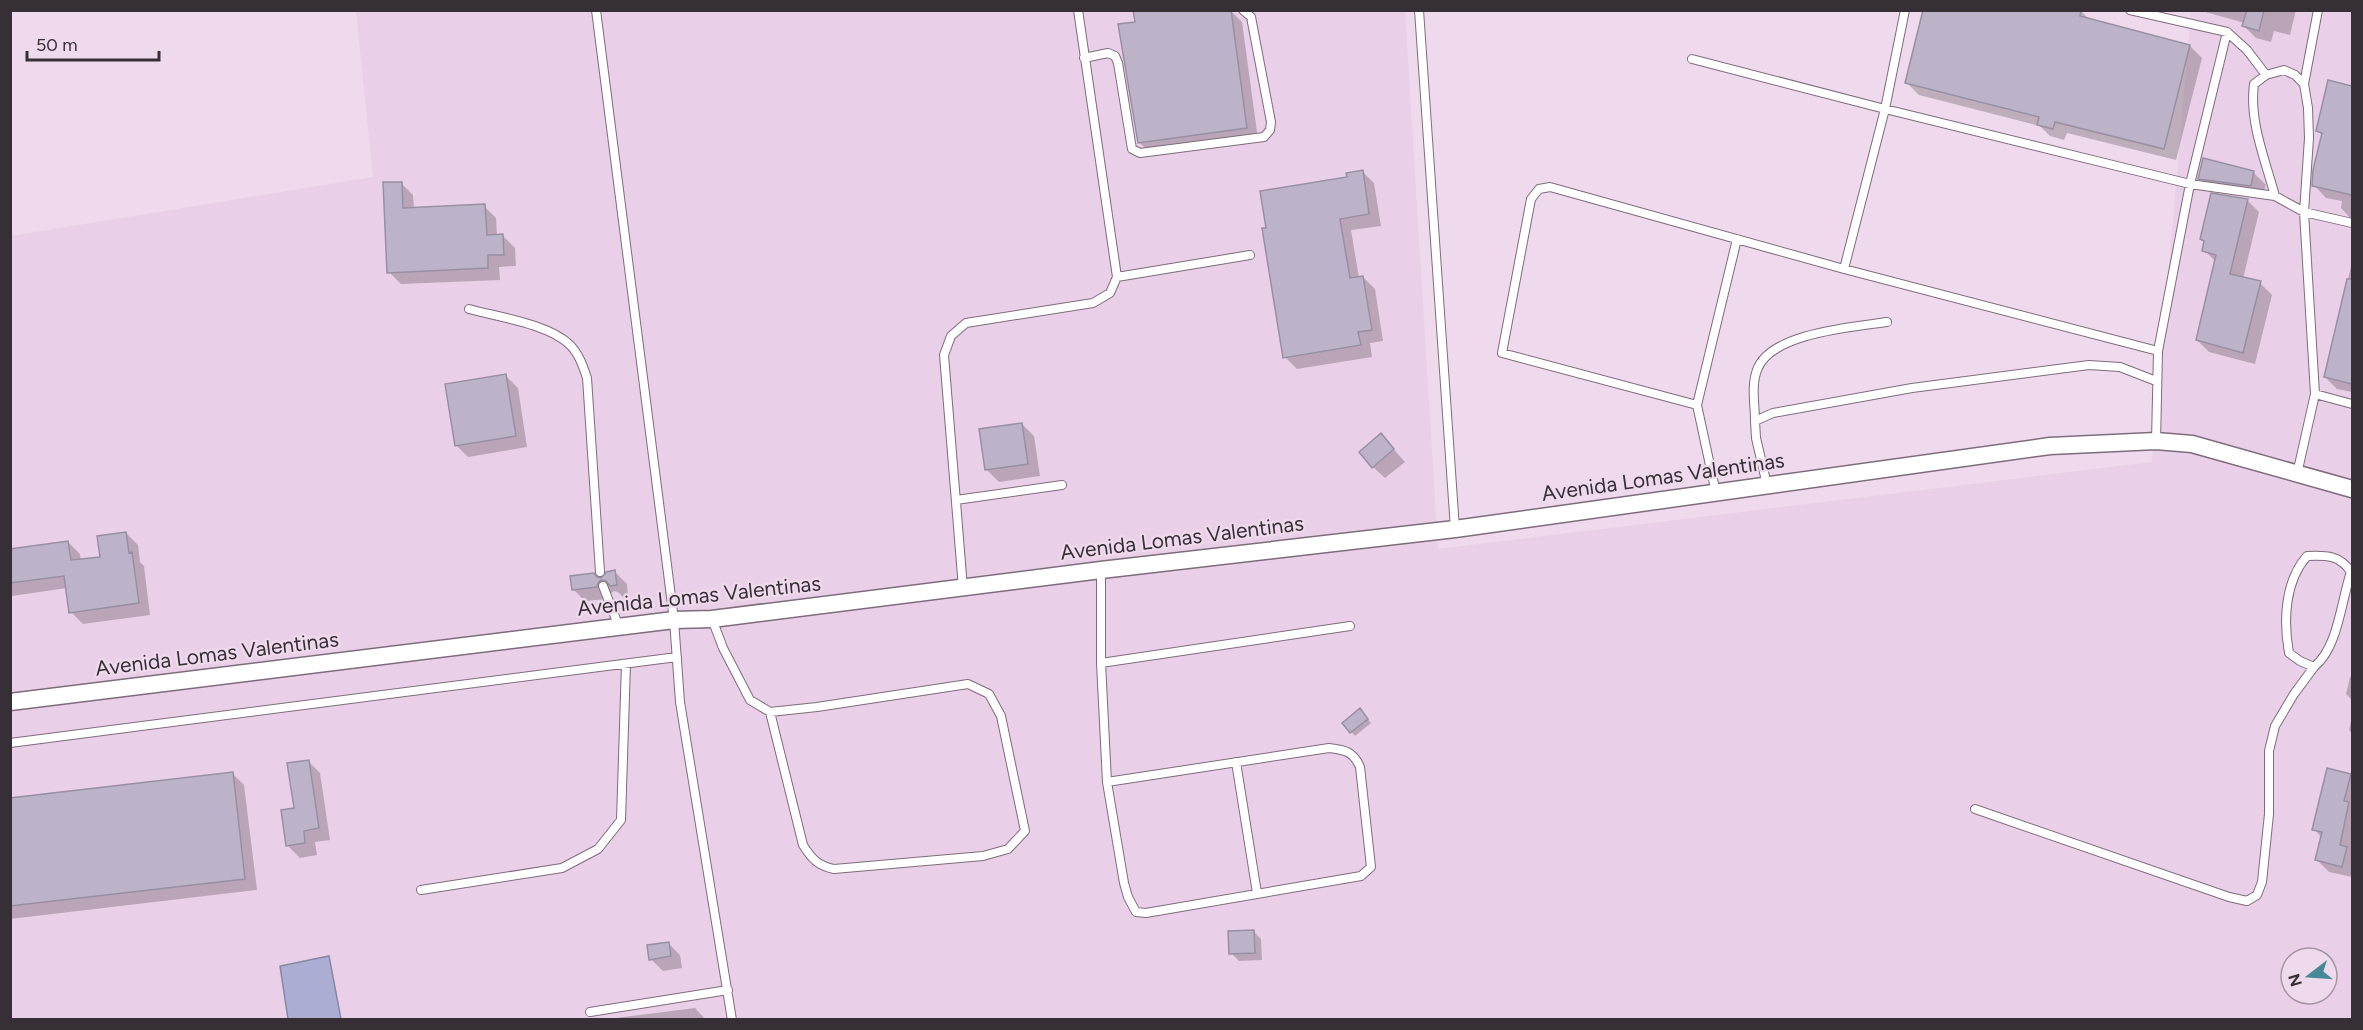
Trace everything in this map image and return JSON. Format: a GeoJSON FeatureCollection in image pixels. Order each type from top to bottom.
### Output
{"type":"FeatureCollection","features":[{"type":"Feature","properties":{"kind":"street","name":"Avenida Lomas Valentinas"},"geometry":{"type":"LineString","coordinates":[[10,702],[674,620],[712,619],[1101,570],[1455,529],[2050,446],[2156,441],[2192,444],[2352,489]]}},
{"type":"Feature","properties":{"kind":"lane"},"geometry":{"type":"LineString","coordinates":[[596,10],[674,620],[680,702],[732,1020]]}},
{"type":"Feature","properties":{"kind":"lane"},"geometry":{"type":"LineString","coordinates":[[963,588],[944,355],[951,336],[966,323],[1093,303],[1110,292],[1117,277],[1078,10]]}},
{"type":"Feature","properties":{"kind":"lane"},"geometry":{"type":"LineString","coordinates":[[1084,58],[1108,54],[1115,56],[1131,149],[1140,153],[1264,137],[1270,130],[1271,122],[1251,17],[1243,10]]}},
{"type":"Feature","properties":{"kind":"lane"},"geometry":{"type":"LineString","coordinates":[[1419,10],[1455,529]]}},
{"type":"Feature","properties":{"kind":"lane"},"geometry":{"type":"LineString","coordinates":[[1844,269],[1885,110],[1905,10]]}},
{"type":"Feature","properties":{"kind":"lane"},"geometry":{"type":"LineString","coordinates":[[2130,10],[2227,32],[2247,50],[2266,75]]}},
{"type":"Feature","properties":{"kind":"lane"},"geometry":{"type":"LineString","coordinates":[[2297,474],[2314,394],[2304,212],[2309,138],[2304,84],[2318,10]]}},
{"type":"Feature","properties":{"kind":"lane"},"geometry":{"type":"LineString","coordinates":[[2156,441],[2158,351],[2190,184],[2227,32]]}},
{"type":"Feature","properties":{"kind":"lane"},"geometry":{"type":"LineString","coordinates":[[1692,59],[1885,110],[2190,184],[2275,196],[2304,212],[2352,223]]}},
{"type":"Feature","properties":{"kind":"lane"},"geometry":{"type":"LineString","coordinates":[[2275,196],[2258,138],[2252,102],[2254,84],[2266,75],[2283,70],[2295,75],[2304,84]]}},
{"type":"Feature","properties":{"kind":"lane"},"geometry":{"type":"LineString","coordinates":[[1697,405],[1502,353],[1531,199],[1539,189],[1550,187],[1844,269],[2158,351]]}},
{"type":"Feature","properties":{"kind":"lane"},"geometry":{"type":"LineString","coordinates":[[1716,493],[1697,405],[1737,239]]}},
{"type":"Feature","properties":{"kind":"lane"},"geometry":{"type":"LineString","coordinates":[[1117,277],[1250,255]]}},
{"type":"Feature","properties":{"kind":"lane"},"geometry":{"type":"LineString","coordinates":[[469,309],[550,331],[570,345],[582,363],[587,378],[600,572]]}},
{"type":"Feature","properties":{"kind":"lane"},"geometry":{"type":"LineString","coordinates":[[1767,485],[1758,447],[1755,421],[1757,369],[1766,357],[1780,346],[1827,331],[1887,322]]}},
{"type":"Feature","properties":{"kind":"lane"},"geometry":{"type":"LineString","coordinates":[[1755,421],[1773,413],[1794,408],[1912,388],[2089,365],[2120,367],[2156,381]]}},
{"type":"Feature","properties":{"kind":"lane"},"geometry":{"type":"LineString","coordinates":[[2314,394],[2352,404]]}},
{"type":"Feature","properties":{"kind":"lane"},"geometry":{"type":"LineString","coordinates":[[956,500],[1062,485]]}},
{"type":"Feature","properties":{"kind":"lane"},"geometry":{"type":"LineString","coordinates":[[1976,809],[2229,897],[2247,901],[2257,895],[2262,882],[2269,814],[2269,751],[2275,726],[2294,694],[2314,667],[2324,659],[2333,638],[2352,571],[2346,564],[2329,555],[2307,556],[2297,568],[2285,616],[2289,653],[2314,667]]}},
{"type":"Feature","properties":{"kind":"lane"},"geometry":{"type":"LineString","coordinates":[[1101,570],[1101,663],[1107,782],[1124,883],[1136,912],[1146,913],[1361,876],[1371,867],[1360,767],[1356,757],[1347,750],[1329,748],[1107,782]]}},
{"type":"Feature","properties":{"kind":"lane"},"geometry":{"type":"LineString","coordinates":[[603,586],[619,628]]}},
{"type":"Feature","properties":{"kind":"lane"},"geometry":{"type":"LineString","coordinates":[[712,619],[723,648],[750,700],[770,712],[968,684],[989,694],[1001,716],[1025,831],[1008,849],[983,856],[834,869],[824,867],[811,858],[803,844],[770,712]]}},
{"type":"Feature","properties":{"kind":"lane"},"geometry":{"type":"LineString","coordinates":[[1101,663],[1350,626]]}},
{"type":"Feature","properties":{"kind":"lane"},"geometry":{"type":"LineString","coordinates":[[10,743],[677,657]]}},
{"type":"Feature","properties":{"kind":"lane"},"geometry":{"type":"LineString","coordinates":[[421,890],[562,868],[598,849],[621,820],[626,664]]}},
{"type":"Feature","properties":{"kind":"lane"},"geometry":{"type":"LineString","coordinates":[[1236,762],[1257,893]]}},
{"type":"Feature","properties":{"kind":"lane"},"geometry":{"type":"LineString","coordinates":[[590,1012],[728,990]]}},
{"type":"Feature","properties":{"kind":"shaded area"},"geometry":{"type":"Polygon","coordinates":[[[356,11],[1405,11],[1438,549],[2152,462],[2191,11],[2352,11],[2352,1019],[11,1020],[11,236],[373,177],[356,11]]]}},
{"type":"Feature","properties":{"kind":"water"},"geometry":{"type":"Polygon","coordinates":[[[329,956],[341,1019],[288,1019],[280,966],[329,956]]]}},
{"type":"Feature","properties":{"kind":"building"},"geometry":{"type":"Polygon","coordinates":[[[1133,10],[1231,10],[1247,128],[1138,143],[1118,24],[1135,22],[1133,10]]]}},
{"type":"Feature","properties":{"kind":"building"},"geometry":{"type":"Polygon","coordinates":[[[1923,10],[2081,10],[2080,16],[2190,45],[2164,149],[2055,122],[2053,129],[2037,125],[2039,117],[1905,83],[1923,10]]]}},
{"type":"Feature","properties":{"kind":"building"},"geometry":{"type":"Polygon","coordinates":[[[2247,10],[2264,10],[2259,31],[2242,26],[2247,10]]]}},
{"type":"Feature","properties":{"kind":"building"},"geometry":{"type":"Polygon","coordinates":[[[2328,80],[2352,86],[2352,195],[2312,186],[2313,170],[2322,133],[2316,131],[2328,80]]]}},
{"type":"Feature","properties":{"kind":"building"},"geometry":{"type":"Polygon","coordinates":[[[2203,158],[2254,171],[2251,186],[2198,179],[2203,158]]]}},
{"type":"Feature","properties":{"kind":"building"},"geometry":{"type":"Polygon","coordinates":[[[1363,170],[1369,214],[1340,219],[1350,278],[1363,276],[1372,330],[1358,332],[1361,345],[1283,358],[1262,228],[1266,228],[1260,191],[1347,177],[1346,173],[1363,170]]]}},
{"type":"Feature","properties":{"kind":"building"},"geometry":{"type":"Polygon","coordinates":[[[383,182],[402,182],[403,208],[485,204],[487,235],[503,234],[504,255],[488,255],[488,268],[387,273],[383,182]]]}},
{"type":"Feature","properties":{"kind":"building"},"geometry":{"type":"Polygon","coordinates":[[[2211,193],[2248,199],[2230,274],[2261,281],[2243,353],[2196,340],[2216,255],[2202,251],[2204,241],[2200,239],[2211,193]]]}},
{"type":"Feature","properties":{"kind":"building"},"geometry":{"type":"Polygon","coordinates":[[[2347,279],[2352,279],[2352,384],[2324,377],[2347,279]]]}},
{"type":"Feature","properties":{"kind":"building"},"geometry":{"type":"Polygon","coordinates":[[[506,374],[516,436],[455,446],[445,384],[506,374]]]}},
{"type":"Feature","properties":{"kind":"building"},"geometry":{"type":"Polygon","coordinates":[[[1022,423],[1028,464],[985,470],[979,429],[1022,423]]]}},
{"type":"Feature","properties":{"kind":"building"},"geometry":{"type":"Polygon","coordinates":[[[1381,433],[1394,449],[1372,468],[1359,452],[1381,433]]]}},
{"type":"Feature","properties":{"kind":"building"},"geometry":{"type":"Polygon","coordinates":[[[126,532],[129,553],[132,552],[139,603],[69,613],[64,576],[10,583],[10,549],[68,541],[71,560],[100,557],[97,536],[126,532]]]}},
{"type":"Feature","properties":{"kind":"building"},"geometry":{"type":"Polygon","coordinates":[[[615,570],[617,585],[610,586],[606,581],[601,580],[597,587],[572,590],[570,576],[594,573],[601,578],[606,572],[615,570]]]}},
{"type":"Feature","properties":{"kind":"building"},"geometry":{"type":"Polygon","coordinates":[[[1360,708],[1368,719],[1350,733],[1342,723],[1360,708]]]}},
{"type":"Feature","properties":{"kind":"building"},"geometry":{"type":"Polygon","coordinates":[[[309,760],[319,828],[304,831],[305,843],[286,846],[281,810],[294,808],[287,763],[309,760]]]}},
{"type":"Feature","properties":{"kind":"building"},"geometry":{"type":"Polygon","coordinates":[[[2327,768],[2351,774],[2344,801],[2349,802],[2340,845],[2347,847],[2342,867],[2315,860],[2322,832],[2312,830],[2327,768]]]}},
{"type":"Feature","properties":{"kind":"building"},"geometry":{"type":"Polygon","coordinates":[[[233,772],[245,879],[10,906],[10,798],[233,772]]]}},
{"type":"Feature","properties":{"kind":"building"},"geometry":{"type":"Polygon","coordinates":[[[1254,930],[1255,953],[1229,954],[1228,931],[1254,930]]]}},
{"type":"Feature","properties":{"kind":"building"},"geometry":{"type":"Polygon","coordinates":[[[669,942],[671,956],[649,960],[647,945],[669,942]]]}}]}
